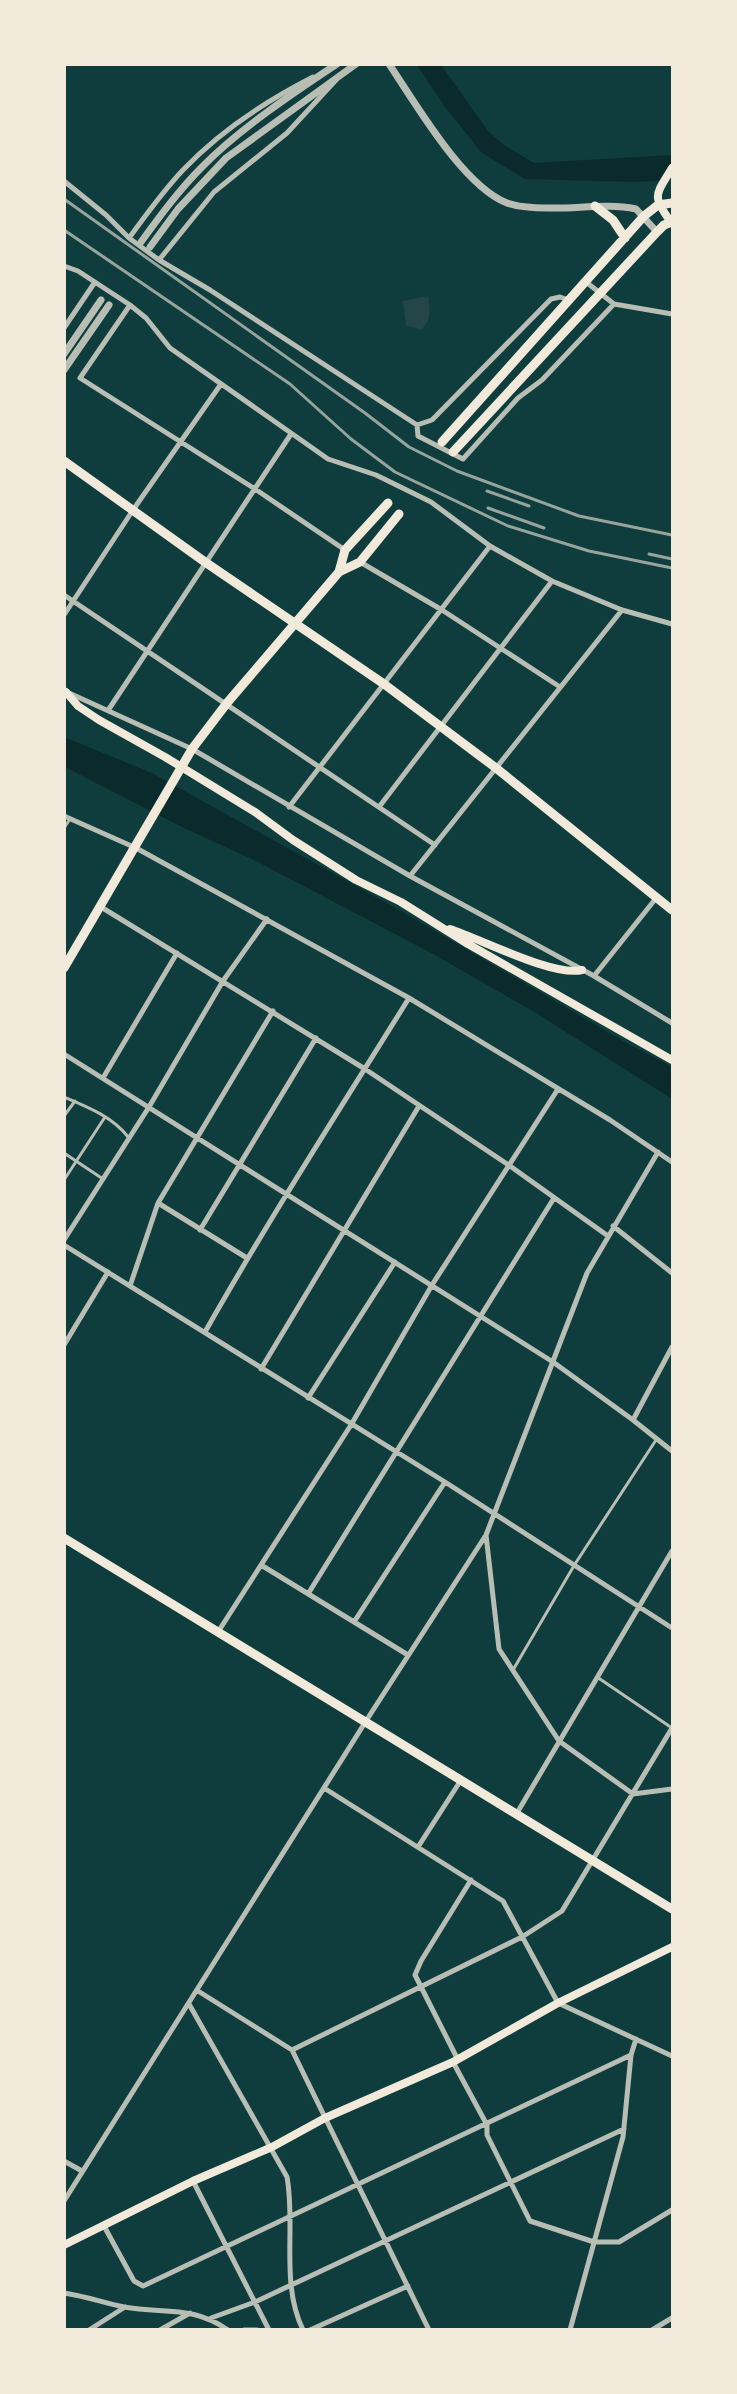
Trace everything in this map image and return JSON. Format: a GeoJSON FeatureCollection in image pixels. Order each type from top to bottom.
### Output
{"type":"FeatureCollection","features":[{"type":"Feature","properties":{"kind":"main road"},"geometry":{"type":"LineString","coordinates":[[453,452],[657,232],[672,222],[658,206],[657,196],[672,168]]}},
{"type":"Feature","properties":{"kind":"main road"},"geometry":{"type":"LineString","coordinates":[[442,442],[644,216],[658,206],[672,203]]}},
{"type":"Feature","properties":{"kind":"main road"},"geometry":{"type":"LineString","coordinates":[[595,206],[613,220],[625,238]]}},
{"type":"Feature","properties":{"kind":"main road"},"geometry":{"type":"LineString","coordinates":[[64,461],[205,562],[384,684],[496,768],[672,910]]}},
{"type":"Feature","properties":{"kind":"main road"},"geometry":{"type":"LineString","coordinates":[[339,572],[345,550],[388,503]]}},
{"type":"Feature","properties":{"kind":"main road"},"geometry":{"type":"LineString","coordinates":[[64,968],[191,751],[227,703],[295,622],[339,572],[360,562],[399,514]]}},
{"type":"Feature","properties":{"kind":"main road"},"geometry":{"type":"LineString","coordinates":[[65,692],[78,706],[99,720],[255,812],[316,856],[356,880],[401,902],[434,924],[672,1060]]}},
{"type":"Feature","properties":{"kind":"main road"},"geometry":{"type":"LineString","coordinates":[[434,924],[566,971],[582,970]]}},
{"type":"Feature","properties":{"kind":"main road"},"geometry":{"type":"LineString","coordinates":[[64,1538],[672,1909]]}},
{"type":"Feature","properties":{"kind":"main road"},"geometry":{"type":"LineString","coordinates":[[64,2245],[193,2181],[272,2147],[325,2118],[455,2060],[558,2003],[672,1947]]}},
{"type":"Feature","properties":{"kind":"street"},"geometry":{"type":"LineString","coordinates":[[150,247],[178,209],[226,158],[356,64]]}},
{"type":"Feature","properties":{"kind":"street"},"geometry":{"type":"LineString","coordinates":[[389,64],[429,123],[468,174],[483,188],[508,203],[548,208],[595,206],[636,209],[657,232]]}},
{"type":"Feature","properties":{"kind":"street"},"geometry":{"type":"LineString","coordinates":[[129,238],[172,183],[212,143],[264,104],[334,66]]}},
{"type":"Feature","properties":{"kind":"street"},"geometry":{"type":"LineString","coordinates":[[141,242],[202,166],[260,119],[334,66]]}},
{"type":"Feature","properties":{"kind":"street"},"geometry":{"type":"LineString","coordinates":[[159,260],[214,192],[287,133],[340,76]]}},
{"type":"Feature","properties":{"kind":"street"},"geometry":{"type":"LineString","coordinates":[[64,182],[106,215],[129,238],[159,260],[219,296],[417,425]]}},
{"type":"Feature","properties":{"kind":"street"},"geometry":{"type":"LineString","coordinates":[[64,266],[78,271],[130,305],[146,318],[170,348],[328,459],[376,476],[431,502],[490,546],[552,581],[622,610],[672,624]]}},
{"type":"Feature","properties":{"kind":"street"},"geometry":{"type":"LineString","coordinates":[[64,328],[95,282]]}},
{"type":"Feature","properties":{"kind":"street"},"geometry":{"type":"LineString","coordinates":[[586,282],[614,304],[672,314]]}},
{"type":"Feature","properties":{"kind":"street"},"geometry":{"type":"LineString","coordinates":[[417,425],[432,420],[551,299],[560,297],[570,301]]}},
{"type":"Feature","properties":{"kind":"street"},"geometry":{"type":"LineString","coordinates":[[64,354],[101,300]]}},
{"type":"Feature","properties":{"kind":"street"},"geometry":{"type":"LineString","coordinates":[[417,425],[418,436],[463,459],[518,398],[542,380],[614,304]]}},
{"type":"Feature","properties":{"kind":"street"},"geometry":{"type":"LineString","coordinates":[[64,370],[109,305]]}},
{"type":"Feature","properties":{"kind":"street"},"geometry":{"type":"LineString","coordinates":[[130,305],[80,378],[255,489],[345,550]]}},
{"type":"Feature","properties":{"kind":"street"},"geometry":{"type":"LineString","coordinates":[[64,615],[133,510],[221,384]]}},
{"type":"Feature","properties":{"kind":"street"},"geometry":{"type":"LineString","coordinates":[[109,710],[291,434]]}},
{"type":"Feature","properties":{"kind":"street"},"geometry":{"type":"LineString","coordinates":[[289,807],[490,546]]}},
{"type":"Feature","properties":{"kind":"street"},"geometry":{"type":"LineString","coordinates":[[360,562],[442,610],[560,687]]}},
{"type":"Feature","properties":{"kind":"street"},"geometry":{"type":"LineString","coordinates":[[379,807],[552,581]]}},
{"type":"Feature","properties":{"kind":"street"},"geometry":{"type":"LineString","coordinates":[[64,595],[435,845]]}},
{"type":"Feature","properties":{"kind":"street"},"geometry":{"type":"LineString","coordinates":[[410,876],[622,610]]}},
{"type":"Feature","properties":{"kind":"street"},"geometry":{"type":"LineString","coordinates":[[65,692],[109,710],[191,751],[410,876],[594,976],[672,1023]]}},
{"type":"Feature","properties":{"kind":"street"},"geometry":{"type":"LineString","coordinates":[[67,817],[136,848],[409,998],[672,1162]]}},
{"type":"Feature","properties":{"kind":"street"},"geometry":{"type":"LineString","coordinates":[[594,976],[657,897]]}},
{"type":"Feature","properties":{"kind":"street"},"geometry":{"type":"LineString","coordinates":[[101,907],[365,1069],[510,1166],[608,1236]]}},
{"type":"Feature","properties":{"kind":"street"},"geometry":{"type":"LineString","coordinates":[[64,1240],[149,1107],[223,981],[267,919]]}},
{"type":"Feature","properties":{"kind":"street"},"geometry":{"type":"LineString","coordinates":[[103,1078],[177,953]]}},
{"type":"Feature","properties":{"kind":"street"},"geometry":{"type":"LineString","coordinates":[[205,1332],[247,1258],[409,998]]}},
{"type":"Feature","properties":{"kind":"street"},"geometry":{"type":"LineString","coordinates":[[130,1286],[158,1203],[273,1011]]}},
{"type":"Feature","properties":{"kind":"street"},"geometry":{"type":"LineString","coordinates":[[200,1230],[316,1038]]}},
{"type":"Feature","properties":{"kind":"street"},"geometry":{"type":"LineString","coordinates":[[64,1054],[552,1362],[672,1448]]}},
{"type":"Feature","properties":{"kind":"street"},"geometry":{"type":"LineString","coordinates":[[218,1632],[351,1425],[432,1286],[558,1089]]}},
{"type":"Feature","properties":{"kind":"street"},"geometry":{"type":"LineString","coordinates":[[261,1369],[419,1106]]}},
{"type":"Feature","properties":{"kind":"street"},"geometry":{"type":"LineString","coordinates":[[64,2201],[366,1721],[486,1535],[587,1274],[658,1152]]}},
{"type":"Feature","properties":{"kind":"street"},"geometry":{"type":"LineString","coordinates":[[308,1594],[554,1198]]}},
{"type":"Feature","properties":{"kind":"street"},"geometry":{"type":"LineString","coordinates":[[158,1203],[247,1258]]}},
{"type":"Feature","properties":{"kind":"street"},"geometry":{"type":"LineString","coordinates":[[613,1226],[672,1273]]}},
{"type":"Feature","properties":{"kind":"street"},"geometry":{"type":"LineString","coordinates":[[64,1245],[445,1482],[672,1627]]}},
{"type":"Feature","properties":{"kind":"street"},"geometry":{"type":"LineString","coordinates":[[308,1398],[395,1262]]}},
{"type":"Feature","properties":{"kind":"street"},"geometry":{"type":"LineString","coordinates":[[64,1345],[108,1272]]}},
{"type":"Feature","properties":{"kind":"street"},"geometry":{"type":"LineString","coordinates":[[633,1420],[672,1347]]}},
{"type":"Feature","properties":{"kind":"street"},"geometry":{"type":"LineString","coordinates":[[354,1622],[445,1482]]}},
{"type":"Feature","properties":{"kind":"street"},"geometry":{"type":"LineString","coordinates":[[486,1535],[499,1649],[559,1741],[633,1794],[672,1789]]}},
{"type":"Feature","properties":{"kind":"street"},"geometry":{"type":"LineString","coordinates":[[517,1813],[672,1551]]}},
{"type":"Feature","properties":{"kind":"street"},"geometry":{"type":"LineString","coordinates":[[261,1565],[408,1655]]}},
{"type":"Feature","properties":{"kind":"street"},"geometry":{"type":"LineString","coordinates":[[292,2050],[522,1937],[562,1911],[672,1728]]}},
{"type":"Feature","properties":{"kind":"street"},"geometry":{"type":"LineString","coordinates":[[418,1847],[461,1780]]}},
{"type":"Feature","properties":{"kind":"street"},"geometry":{"type":"LineString","coordinates":[[324,1788],[503,1901],[558,2003],[672,2056]]}},
{"type":"Feature","properties":{"kind":"street"},"geometry":{"type":"LineString","coordinates":[[471,1880],[421,1961],[415,1975],[487,2125],[487,2135],[530,2221],[594,2242],[619,2242],[672,2210]]}},
{"type":"Feature","properties":{"kind":"street"},"geometry":{"type":"LineString","coordinates":[[198,1991],[292,2050],[429,2330]]}},
{"type":"Feature","properties":{"kind":"street"},"geometry":{"type":"LineString","coordinates":[[189,2004],[287,2177],[290,2189],[293,2296],[303,2330]]}},
{"type":"Feature","properties":{"kind":"street"},"geometry":{"type":"LineString","coordinates":[[570,2330],[624,2129],[631,2055],[636,2039]]}},
{"type":"Feature","properties":{"kind":"street"},"geometry":{"type":"LineString","coordinates":[[104,2226],[134,2281],[143,2286],[631,2055]]}},
{"type":"Feature","properties":{"kind":"street"},"geometry":{"type":"LineString","coordinates":[[211,2318],[255,2302],[624,2129]]}},
{"type":"Feature","properties":{"kind":"street"},"geometry":{"type":"LineString","coordinates":[[64,2161],[82,2171]]}},
{"type":"Feature","properties":{"kind":"street"},"geometry":{"type":"LineString","coordinates":[[193,2181],[269,2330]]}},
{"type":"Feature","properties":{"kind":"street"},"geometry":{"type":"LineString","coordinates":[[309,2330],[408,2286]]}},
{"type":"Feature","properties":{"kind":"street"},"geometry":{"type":"LineString","coordinates":[[64,2293],[125,2307],[190,2313],[211,2318],[228,2330]]}},
{"type":"Feature","properties":{"kind":"street"},"geometry":{"type":"LineString","coordinates":[[89,2330],[125,2307]]}},
{"type":"Feature","properties":{"kind":"street"},"geometry":{"type":"LineString","coordinates":[[160,2330],[190,2313]]}},
{"type":"Feature","properties":{"kind":"street"},"geometry":{"type":"LineString","coordinates":[[652,2330],[672,2318]]}},
{"type":"Feature","properties":{"kind":"street"},"geometry":{"type":"LineString","coordinates":[[244,2330],[257,2330]]}},
{"type":"Feature","properties":{"kind":"lane"},"geometry":{"type":"LineString","coordinates":[[64,828],[67,817]]}},
{"type":"Feature","properties":{"kind":"lane"},"geometry":{"type":"LineString","coordinates":[[64,1097],[88,1106],[120,1127],[129,1138]]}},
{"type":"Feature","properties":{"kind":"lane"},"geometry":{"type":"LineString","coordinates":[[64,1116],[75,1101]]}},
{"type":"Feature","properties":{"kind":"lane"},"geometry":{"type":"LineString","coordinates":[[64,1180],[105,1117]]}},
{"type":"Feature","properties":{"kind":"lane"},"geometry":{"type":"LineString","coordinates":[[64,1153],[103,1179]]}},
{"type":"Feature","properties":{"kind":"lane"},"geometry":{"type":"LineString","coordinates":[[513,1670],[575,1564],[657,1438]]}},
{"type":"Feature","properties":{"kind":"lane"},"geometry":{"type":"LineString","coordinates":[[597,1677],[672,1728]]}},
{"type":"Feature","properties":{"kind":"shaded area"},"geometry":{"type":"Polygon","coordinates":[[[417,65],[441,65],[489,132],[504,145],[534,163],[672,155],[672,180],[634,182],[525,179],[482,153],[445,107],[417,65]]]}},
{"type":"Feature","properties":{"kind":"shaded area"},"geometry":{"type":"Polygon","coordinates":[[[428,296],[429,314],[425,326],[421,330],[406,325],[403,301],[428,296]]]}},
{"type":"Feature","properties":{"kind":"shaded area"},"geometry":{"type":"Polygon","coordinates":[[[64,737],[152,773],[401,911],[630,1045],[672,1067],[672,1099],[536,1013],[435,955],[258,862],[184,828],[65,767],[64,737]]]}},
{"type":"Feature","properties":{"kind":"railway"},"geometry":{"type":"LineString","coordinates":[[64,199],[365,413],[409,447],[457,471],[579,516],[672,535]]}},
{"type":"Feature","properties":{"kind":"railway"},"geometry":{"type":"LineString","coordinates":[[64,230],[290,384],[351,439],[395,472],[508,526],[589,551],[672,568]]}},
{"type":"Feature","properties":{"kind":"railway"},"geometry":{"type":"LineString","coordinates":[[487,491],[529,506]]}},
{"type":"Feature","properties":{"kind":"railway"},"geometry":{"type":"LineString","coordinates":[[488,508],[544,528]]}},
{"type":"Feature","properties":{"kind":"railway"},"geometry":{"type":"LineString","coordinates":[[649,554],[672,559]]}}]}
